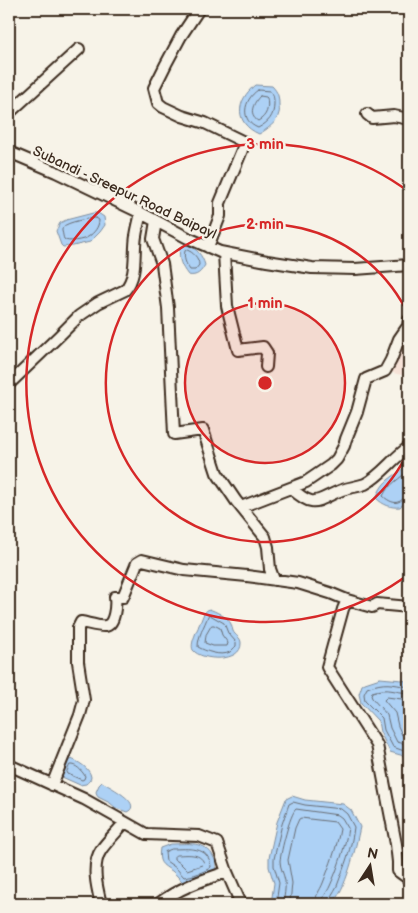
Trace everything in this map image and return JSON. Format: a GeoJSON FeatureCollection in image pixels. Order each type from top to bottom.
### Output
{"type":"FeatureCollection","features":[{"type":"Feature","properties":{"kind":"street"},"geometry":{"type":"LineString","coordinates":[[200,9],[181,36],[154,88],[158,103],[163,107],[244,142],[220,203],[220,216],[208,247]]}},
{"type":"Feature","properties":{"kind":"street"},"geometry":{"type":"LineString","coordinates":[[9,113],[79,49]]}},
{"type":"Feature","properties":{"kind":"street"},"geometry":{"type":"LineString","coordinates":[[367,114],[372,118],[394,116],[409,119]]}},
{"type":"Feature","properties":{"kind":"street","name":"Subandi - Sreepur Road Baipayl"},"geometry":{"type":"LineString","coordinates":[[9,152],[56,172],[208,247],[224,253],[312,268],[409,267]]}},
{"type":"Feature","properties":{"kind":"street"},"geometry":{"type":"LineString","coordinates":[[9,384],[79,316],[98,303],[125,290],[131,281],[134,267],[136,238],[141,213]]}},
{"type":"Feature","properties":{"kind":"street"},"geometry":{"type":"LineString","coordinates":[[156,221],[153,239],[162,264],[168,308],[174,434],[203,430],[217,473],[265,537],[270,569],[274,580]]}},
{"type":"Feature","properties":{"kind":"street"},"geometry":{"type":"LineString","coordinates":[[224,253],[227,306],[238,350],[263,347],[267,353],[266,367]]}},
{"type":"Feature","properties":{"kind":"street"},"geometry":{"type":"LineString","coordinates":[[241,507],[306,482],[337,459],[358,412],[366,379],[385,371],[399,338],[408,326],[409,320]]}},
{"type":"Feature","properties":{"kind":"street"},"geometry":{"type":"LineString","coordinates":[[291,488],[300,496],[317,502],[342,490],[366,483],[409,447]]}},
{"type":"Feature","properties":{"kind":"street"},"geometry":{"type":"LineString","coordinates":[[52,785],[80,715],[84,700],[78,662],[78,628],[81,622],[106,626],[110,623],[115,613],[115,597],[123,597],[137,563],[142,560],[184,570],[298,583],[372,607],[377,604],[409,607]]}},
{"type":"Feature","properties":{"kind":"street"},"geometry":{"type":"LineString","coordinates":[[347,600],[327,667],[377,745],[396,844],[398,871],[409,879]]}},
{"type":"Feature","properties":{"kind":"street"},"geometry":{"type":"LineString","coordinates":[[9,765],[84,799],[146,834],[199,836],[217,843],[241,904]]}},
{"type":"Feature","properties":{"kind":"street"},"geometry":{"type":"LineString","coordinates":[[101,904],[97,888],[96,867],[100,852],[124,823]]}},
{"type":"Feature","properties":{"kind":"street"},"geometry":{"type":"LineString","coordinates":[[158,904],[169,895],[189,885],[227,872]]}},
{"type":"Feature","properties":{"kind":"shaded area"},"geometry":{"type":"Polygon","coordinates":[[[409,313],[409,377],[385,371],[409,313]]]}},
{"type":"Feature","properties":{"kind":"water"},"geometry":{"type":"Polygon","coordinates":[[[255,85],[272,86],[279,100],[278,117],[274,123],[259,134],[245,124],[240,111],[244,98],[255,85]]]}},
{"type":"Feature","properties":{"kind":"water"},"geometry":{"type":"Polygon","coordinates":[[[98,213],[104,217],[105,225],[100,232],[90,242],[63,247],[56,231],[60,223],[98,213]]]}},
{"type":"Feature","properties":{"kind":"water"},"geometry":{"type":"Polygon","coordinates":[[[188,245],[199,253],[205,265],[196,275],[188,275],[180,259],[180,248],[188,245]]]}},
{"type":"Feature","properties":{"kind":"water"},"geometry":{"type":"Polygon","coordinates":[[[409,452],[409,499],[400,507],[387,506],[376,498],[384,484],[402,470],[406,464],[409,452]]]}},
{"type":"Feature","properties":{"kind":"water"},"geometry":{"type":"Polygon","coordinates":[[[209,609],[227,619],[234,633],[240,639],[240,649],[235,654],[228,657],[212,658],[197,654],[193,650],[192,643],[196,632],[204,614],[209,609]]]}},
{"type":"Feature","properties":{"kind":"water"},"geometry":{"type":"Polygon","coordinates":[[[380,678],[409,682],[409,756],[390,752],[380,732],[378,721],[361,703],[359,694],[362,685],[380,678]]]}},
{"type":"Feature","properties":{"kind":"water"},"geometry":{"type":"Polygon","coordinates":[[[71,759],[80,763],[90,774],[91,778],[86,784],[80,785],[62,777],[64,766],[71,759]]]}},
{"type":"Feature","properties":{"kind":"water"},"geometry":{"type":"Polygon","coordinates":[[[102,782],[129,800],[131,809],[127,812],[116,808],[98,797],[96,792],[102,782]]]}},
{"type":"Feature","properties":{"kind":"water"},"geometry":{"type":"Polygon","coordinates":[[[292,796],[305,800],[343,804],[351,810],[360,827],[346,879],[331,904],[271,904],[274,883],[269,867],[269,858],[277,822],[286,799],[292,796]]]}},
{"type":"Feature","properties":{"kind":"water"},"geometry":{"type":"Polygon","coordinates":[[[171,844],[196,844],[206,848],[211,852],[216,862],[213,873],[184,883],[174,872],[163,865],[159,857],[160,848],[171,844]]]}}]}
